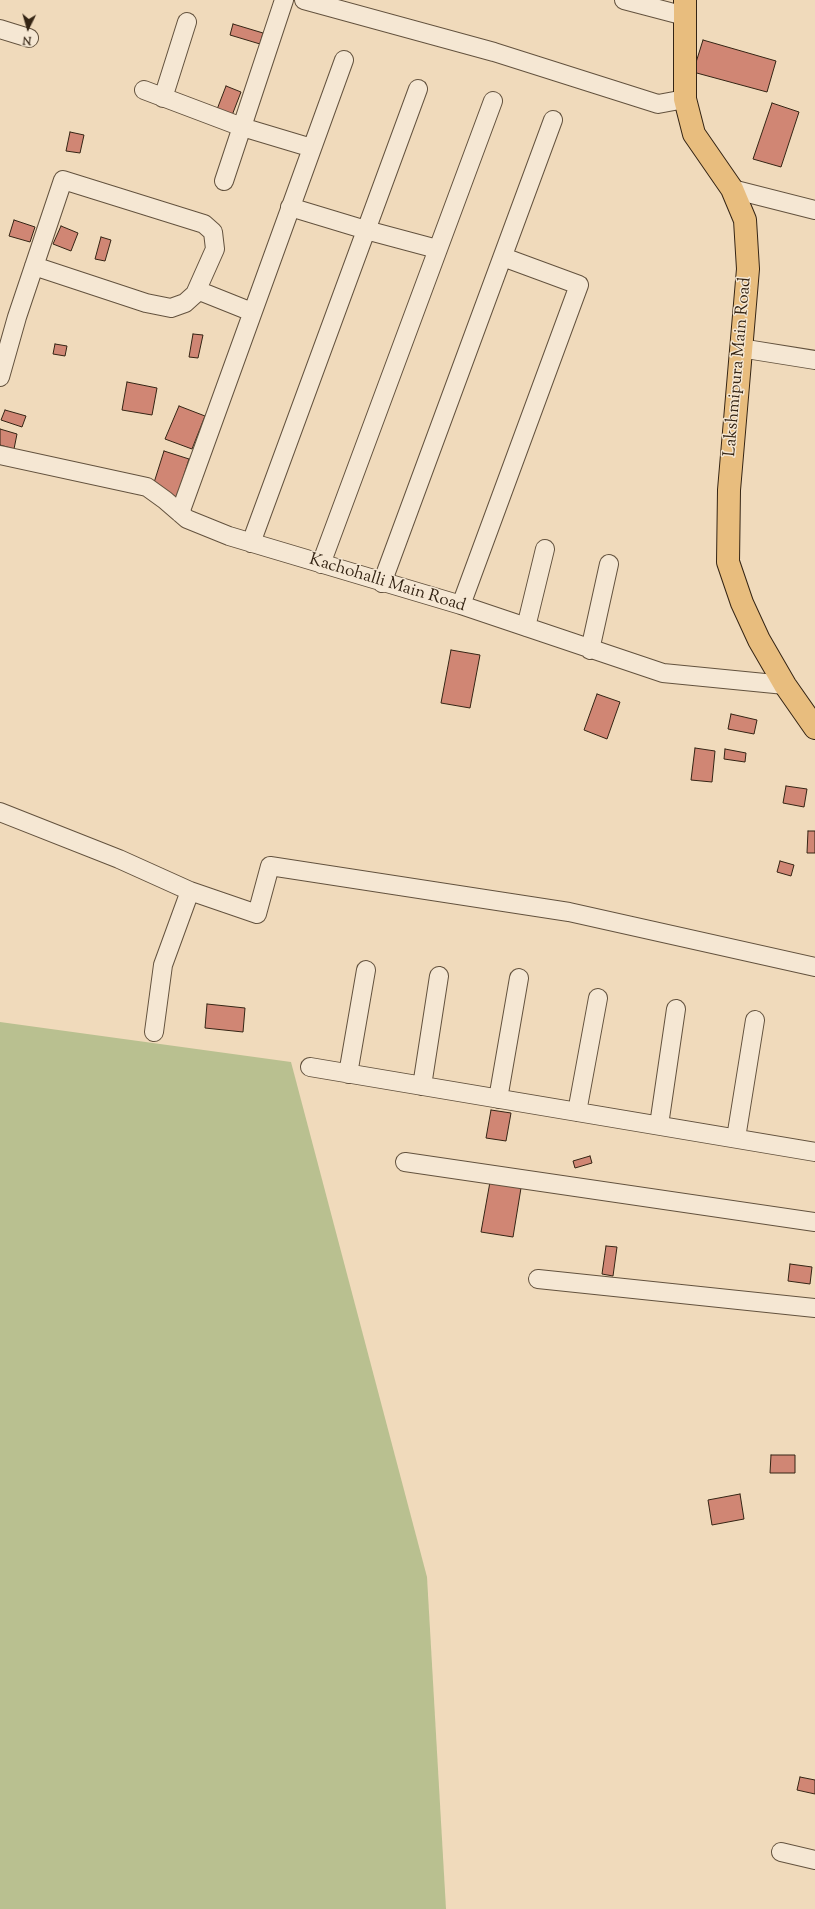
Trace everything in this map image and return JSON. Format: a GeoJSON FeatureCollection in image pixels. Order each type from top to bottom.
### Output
{"type":"FeatureCollection","features":[{"type":"Feature","properties":{"kind":"main road","name":"Lakshmipura Main Road"},"geometry":{"type":"LineString","coordinates":[[685,8],[685,99],[694,134],[732,189],[745,220],[748,269],[740,348],[729,490],[728,562],[750,622],[785,685],[815,728]]}},
{"type":"Feature","properties":{"kind":"street"},"geometry":{"type":"LineString","coordinates":[[224,181],[284,0]]}},
{"type":"Feature","properties":{"kind":"street"},"geometry":{"type":"LineString","coordinates":[[304,0],[494,52],[658,104],[685,99]]}},
{"type":"Feature","properties":{"kind":"street"},"geometry":{"type":"LineString","coordinates":[[624,0],[685,8]]}},
{"type":"Feature","properties":{"kind":"street"},"geometry":{"type":"LineString","coordinates":[[163,98],[187,22]]}},
{"type":"Feature","properties":{"kind":"street"},"geometry":{"type":"LineString","coordinates":[[0,29],[29,38]]}},
{"type":"Feature","properties":{"kind":"street"},"geometry":{"type":"LineString","coordinates":[[180,513],[344,60]]}},
{"type":"Feature","properties":{"kind":"street"},"geometry":{"type":"LineString","coordinates":[[251,543],[418,89]]}},
{"type":"Feature","properties":{"kind":"street"},"geometry":{"type":"LineString","coordinates":[[144,90],[242,127],[312,148]]}},
{"type":"Feature","properties":{"kind":"street"},"geometry":{"type":"LineString","coordinates":[[321,564],[492,101]]}},
{"type":"Feature","properties":{"kind":"street"},"geometry":{"type":"LineString","coordinates":[[382,583],[554,120]]}},
{"type":"Feature","properties":{"kind":"street"},"geometry":{"type":"LineString","coordinates":[[0,376],[34,266],[63,180],[204,224],[213,232],[215,249],[197,290],[185,303],[171,308],[146,303],[34,266]]}},
{"type":"Feature","properties":{"kind":"street"},"geometry":{"type":"LineString","coordinates":[[732,189],[815,210]]}},
{"type":"Feature","properties":{"kind":"street"},"geometry":{"type":"LineString","coordinates":[[290,207],[366,230],[437,249]]}},
{"type":"Feature","properties":{"kind":"street"},"geometry":{"type":"LineString","coordinates":[[461,605],[579,285],[502,257]]}},
{"type":"Feature","properties":{"kind":"street"},"geometry":{"type":"LineString","coordinates":[[197,290],[252,312]]}},
{"type":"Feature","properties":{"kind":"street"},"geometry":{"type":"LineString","coordinates":[[740,348],[815,360]]}},
{"type":"Feature","properties":{"kind":"street","name":"Kachohalli Main Road"},"geometry":{"type":"LineString","coordinates":[[0,455],[147,487],[187,519],[251,543],[382,583],[461,605],[590,650],[663,673],[785,685]]}},
{"type":"Feature","properties":{"kind":"street"},"geometry":{"type":"LineString","coordinates":[[526,627],[545,549]]}},
{"type":"Feature","properties":{"kind":"street"},"geometry":{"type":"LineString","coordinates":[[590,650],[608,564]]}},
{"type":"Feature","properties":{"kind":"street"},"geometry":{"type":"LineString","coordinates":[[0,812],[119,859],[190,891],[257,914],[270,866],[569,912],[815,967]]}},
{"type":"Feature","properties":{"kind":"street"},"geometry":{"type":"LineString","coordinates":[[154,1032],[163,965],[190,891]]}},
{"type":"Feature","properties":{"kind":"street"},"geometry":{"type":"LineString","coordinates":[[348,1074],[366,970]]}},
{"type":"Feature","properties":{"kind":"street"},"geometry":{"type":"LineString","coordinates":[[422,1086],[439,976]]}},
{"type":"Feature","properties":{"kind":"street"},"geometry":{"type":"LineString","coordinates":[[498,1099],[518,978]]}},
{"type":"Feature","properties":{"kind":"street"},"geometry":{"type":"LineString","coordinates":[[578,1112],[598,998]]}},
{"type":"Feature","properties":{"kind":"street"},"geometry":{"type":"LineString","coordinates":[[659,1125],[676,1010]]}},
{"type":"Feature","properties":{"kind":"street"},"geometry":{"type":"LineString","coordinates":[[736,1138],[755,1020]]}},
{"type":"Feature","properties":{"kind":"street"},"geometry":{"type":"LineString","coordinates":[[310,1067],[815,1152]]}},
{"type":"Feature","properties":{"kind":"street"},"geometry":{"type":"LineString","coordinates":[[405,1162],[815,1222]]}},
{"type":"Feature","properties":{"kind":"street"},"geometry":{"type":"LineString","coordinates":[[538,1279],[815,1308]]}},
{"type":"Feature","properties":{"kind":"street"},"geometry":{"type":"LineString","coordinates":[[782,1852],[815,1860]]}},
{"type":"Feature","properties":{"kind":"green space"},"geometry":{"type":"Polygon","coordinates":[[[0,1022],[291,1062],[427,1577],[446,1909],[0,1909],[0,1022]]]}},
{"type":"Feature","properties":{"kind":"building"},"geometry":{"type":"Polygon","coordinates":[[[233,24],[263,33],[260,44],[230,35],[233,24]]]}},
{"type":"Feature","properties":{"kind":"building"},"geometry":{"type":"Polygon","coordinates":[[[703,40],[776,61],[767,92],[693,72],[703,40]]]}},
{"type":"Feature","properties":{"kind":"building"},"geometry":{"type":"Polygon","coordinates":[[[226,86],[241,92],[231,118],[216,112],[226,86]]]}},
{"type":"Feature","properties":{"kind":"building"},"geometry":{"type":"Polygon","coordinates":[[[772,103],[799,112],[781,167],[753,159],[772,103]]]}},
{"type":"Feature","properties":{"kind":"building"},"geometry":{"type":"Polygon","coordinates":[[[70,132],[84,135],[80,153],[66,151],[70,132]]]}},
{"type":"Feature","properties":{"kind":"building"},"geometry":{"type":"Polygon","coordinates":[[[14,220],[35,227],[30,242],[9,236],[14,220]]]}},
{"type":"Feature","properties":{"kind":"building"},"geometry":{"type":"Polygon","coordinates":[[[61,226],[78,233],[71,251],[53,244],[61,226]]]}},
{"type":"Feature","properties":{"kind":"building"},"geometry":{"type":"Polygon","coordinates":[[[101,237],[111,240],[105,261],[95,259],[101,237]]]}},
{"type":"Feature","properties":{"kind":"building"},"geometry":{"type":"Polygon","coordinates":[[[193,334],[203,335],[198,358],[189,357],[193,334]]]}},
{"type":"Feature","properties":{"kind":"building"},"geometry":{"type":"Polygon","coordinates":[[[55,344],[67,346],[65,356],[53,354],[55,344]]]}},
{"type":"Feature","properties":{"kind":"building"},"geometry":{"type":"Polygon","coordinates":[[[127,382],[157,388],[152,415],[122,410],[127,382]]]}},
{"type":"Feature","properties":{"kind":"building"},"geometry":{"type":"Polygon","coordinates":[[[179,406],[205,416],[192,449],[165,439],[179,406]]]}},
{"type":"Feature","properties":{"kind":"building"},"geometry":{"type":"Polygon","coordinates":[[[5,410],[26,416],[22,427],[1,420],[5,410]]]}},
{"type":"Feature","properties":{"kind":"building"},"geometry":{"type":"Polygon","coordinates":[[[0,429],[17,434],[14,449],[0,445],[0,429]]]}},
{"type":"Feature","properties":{"kind":"building"},"geometry":{"type":"Polygon","coordinates":[[[164,451],[189,459],[177,497],[152,489],[164,451]]]}},
{"type":"Feature","properties":{"kind":"building"},"geometry":{"type":"Polygon","coordinates":[[[451,650],[480,655],[470,708],[441,703],[451,650]]]}},
{"type":"Feature","properties":{"kind":"building"},"geometry":{"type":"Polygon","coordinates":[[[597,694],[620,702],[607,739],[584,730],[597,694]]]}},
{"type":"Feature","properties":{"kind":"building"},"geometry":{"type":"Polygon","coordinates":[[[731,714],[757,720],[754,734],[728,729],[731,714]]]}},
{"type":"Feature","properties":{"kind":"building"},"geometry":{"type":"Polygon","coordinates":[[[695,748],[715,751],[712,782],[691,780],[695,748]]]}},
{"type":"Feature","properties":{"kind":"building"},"geometry":{"type":"Polygon","coordinates":[[[725,749],[746,753],[745,762],[724,759],[725,749]]]}},
{"type":"Feature","properties":{"kind":"building"},"geometry":{"type":"Polygon","coordinates":[[[786,786],[807,789],[804,807],[783,803],[786,786]]]}},
{"type":"Feature","properties":{"kind":"building"},"geometry":{"type":"Polygon","coordinates":[[[808,831],[815,831],[815,853],[807,853],[808,831]]]}},
{"type":"Feature","properties":{"kind":"building"},"geometry":{"type":"Polygon","coordinates":[[[780,861],[794,865],[791,876],[777,872],[780,861]]]}},
{"type":"Feature","properties":{"kind":"building"},"geometry":{"type":"Polygon","coordinates":[[[207,1004],[245,1008],[243,1032],[205,1028],[207,1004]]]}},
{"type":"Feature","properties":{"kind":"building"},"geometry":{"type":"Polygon","coordinates":[[[491,1110],[511,1113],[506,1141],[486,1138],[491,1110]]]}},
{"type":"Feature","properties":{"kind":"building"},"geometry":{"type":"Polygon","coordinates":[[[590,1156],[592,1163],[575,1168],[573,1161],[590,1156]]]}},
{"type":"Feature","properties":{"kind":"building"},"geometry":{"type":"Polygon","coordinates":[[[490,1182],[521,1188],[513,1237],[481,1232],[490,1182]]]}},
{"type":"Feature","properties":{"kind":"building"},"geometry":{"type":"Polygon","coordinates":[[[606,1246],[617,1247],[613,1276],[602,1274],[606,1246]]]}},
{"type":"Feature","properties":{"kind":"building"},"geometry":{"type":"Polygon","coordinates":[[[790,1264],[812,1267],[810,1284],[788,1281],[790,1264]]]}},
{"type":"Feature","properties":{"kind":"building"},"geometry":{"type":"Polygon","coordinates":[[[771,1455],[795,1455],[795,1473],[770,1473],[771,1455]]]}},
{"type":"Feature","properties":{"kind":"building"},"geometry":{"type":"Polygon","coordinates":[[[740,1494],[744,1519],[712,1525],[708,1500],[740,1494]]]}},
{"type":"Feature","properties":{"kind":"building"},"geometry":{"type":"Polygon","coordinates":[[[800,1777],[815,1780],[815,1794],[797,1790],[800,1777]]]}}]}
